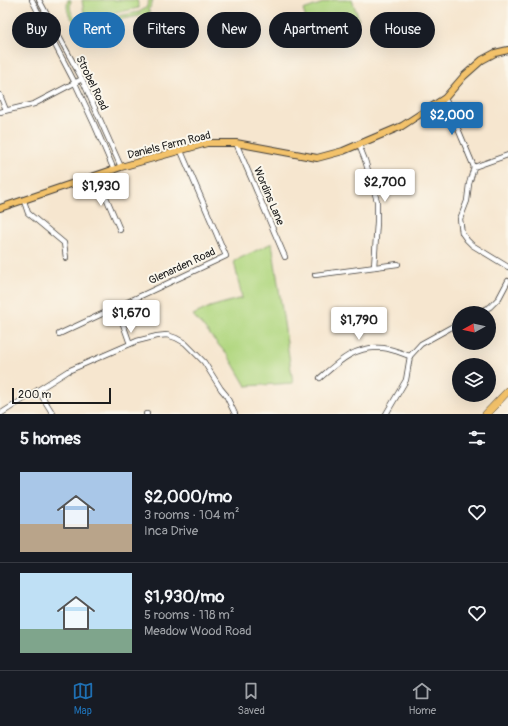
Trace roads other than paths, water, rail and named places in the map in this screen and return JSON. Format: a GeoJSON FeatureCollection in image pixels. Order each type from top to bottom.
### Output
{"type":"FeatureCollection","features":[{"type":"Feature","properties":{"kind":"highway"},"geometry":{"type":"LineString","coordinates":[[486,414],[508,391]]}},
{"type":"Feature","properties":{"kind":"main road","name":"Daniels Farm Road"},"geometry":{"type":"LineString","coordinates":[[0,208],[121,167],[207,143],[236,143],[317,158],[343,151],[402,126],[445,98],[464,76],[482,60],[495,53],[508,50]]}},
{"type":"Feature","properties":{"kind":"street","name":"Strobel Road"},"geometry":{"type":"LineString","coordinates":[[32,0],[38,12]]}},
{"type":"Feature","properties":{"kind":"street","name":"Strobel Road"},"geometry":{"type":"LineString","coordinates":[[39,0],[82,79],[121,167]]}},
{"type":"Feature","properties":{"kind":"street"},"geometry":{"type":"LineString","coordinates":[[38,12],[44,9]]}},
{"type":"Feature","properties":{"kind":"street","name":"Strobel Road"},"geometry":{"type":"LineString","coordinates":[[57,48],[75,83],[114,170]]}},
{"type":"Feature","properties":{"kind":"street"},"geometry":{"type":"LineString","coordinates":[[0,112],[34,104],[82,79]]}},
{"type":"Feature","properties":{"kind":"street"},"geometry":{"type":"LineString","coordinates":[[0,95],[6,110]]}},
{"type":"Feature","properties":{"kind":"street"},"geometry":{"type":"LineString","coordinates":[[445,98],[474,167],[469,184],[467,201],[460,219],[462,233],[466,240],[472,245],[508,267]]}},
{"type":"Feature","properties":{"kind":"street","name":"Wordins Lane"},"geometry":{"type":"LineString","coordinates":[[236,143],[286,257]]}},
{"type":"Feature","properties":{"kind":"street"},"geometry":{"type":"LineString","coordinates":[[358,145],[365,160],[377,201],[374,267]]}},
{"type":"Feature","properties":{"kind":"street","name":"Glenarden Road"},"geometry":{"type":"LineString","coordinates":[[59,334],[226,256],[181,151]]}},
{"type":"Feature","properties":{"kind":"street"},"geometry":{"type":"LineString","coordinates":[[474,167],[508,155]]}},
{"type":"Feature","properties":{"kind":"street"},"geometry":{"type":"LineString","coordinates":[[97,176],[120,230]]}},
{"type":"Feature","properties":{"kind":"street"},"geometry":{"type":"LineString","coordinates":[[24,201],[28,213],[64,243],[66,258]]}},
{"type":"Feature","properties":{"kind":"street"},"geometry":{"type":"LineString","coordinates":[[315,275],[398,264]]}},
{"type":"Feature","properties":{"kind":"street"},"geometry":{"type":"LineString","coordinates":[[491,306],[499,298],[508,281]]}},
{"type":"Feature","properties":{"kind":"street"},"geometry":{"type":"LineString","coordinates":[[117,307],[130,344]]}},
{"type":"Feature","properties":{"kind":"street"},"geometry":{"type":"LineString","coordinates":[[386,414],[406,380],[410,356],[421,344],[452,327]]}},
{"type":"Feature","properties":{"kind":"street"},"geometry":{"type":"LineString","coordinates":[[0,414],[68,371],[130,344],[148,338],[167,335],[185,343],[204,362],[226,396],[235,414]]}},
{"type":"Feature","properties":{"kind":"street"},"geometry":{"type":"LineString","coordinates":[[320,378],[346,356],[362,349],[373,347],[384,348],[410,356]]}},
{"type":"Feature","properties":{"kind":"street"},"geometry":{"type":"LineString","coordinates":[[38,390],[53,414]]}}]}
